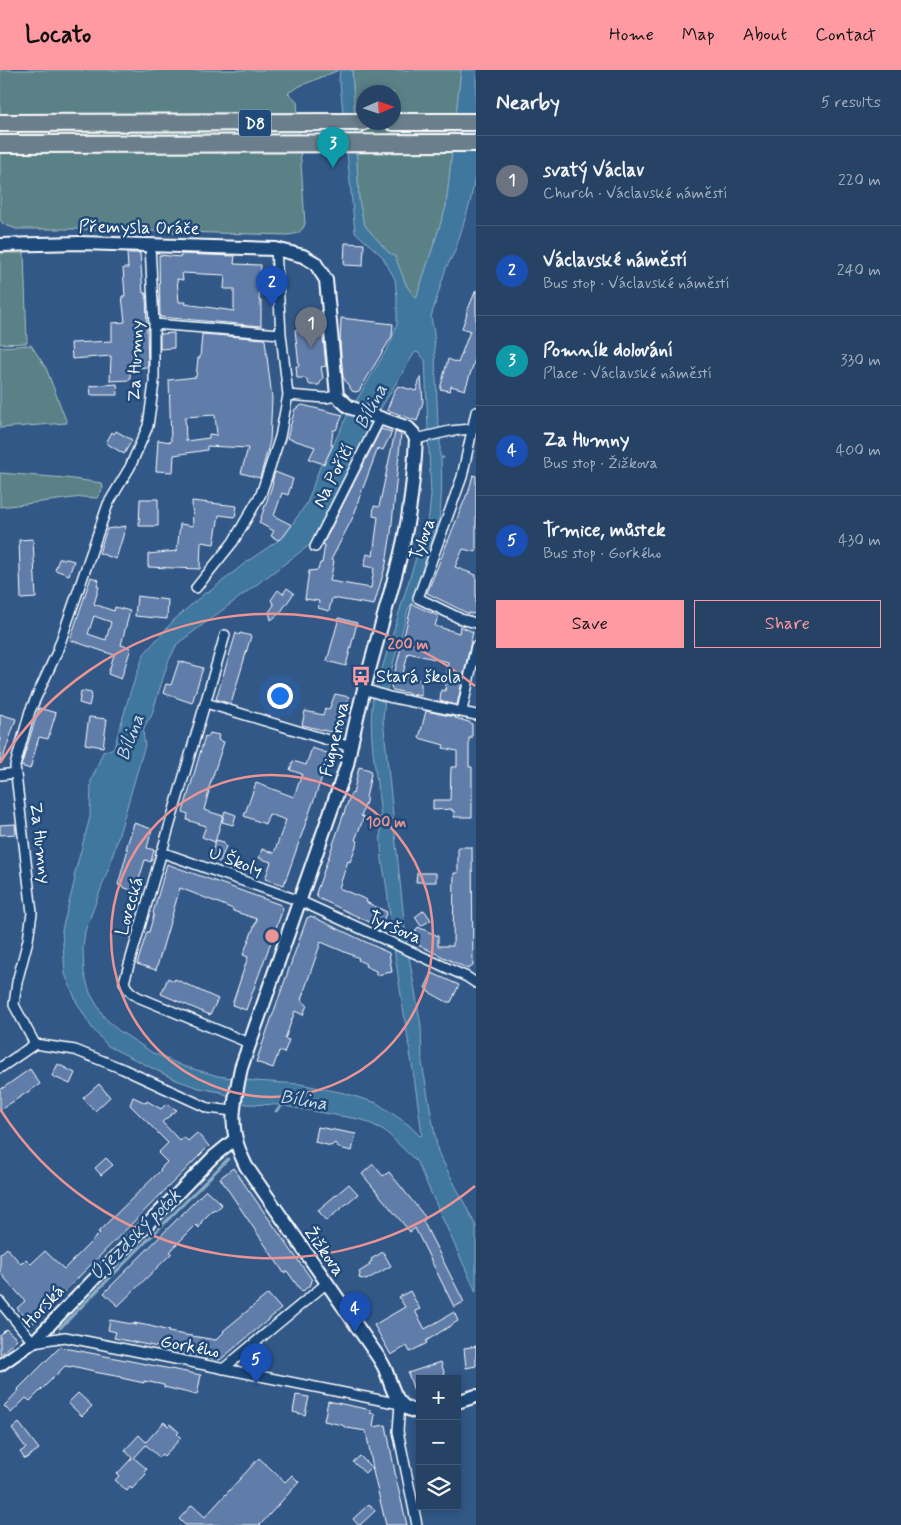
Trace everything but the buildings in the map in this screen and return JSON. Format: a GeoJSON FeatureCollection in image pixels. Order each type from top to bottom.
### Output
{"type":"FeatureCollection","features":[{"type":"Feature","properties":{"kind":"highway","name":"D8"},"geometry":{"type":"LineString","coordinates":[[4,123],[356,122]]}},
{"type":"Feature","properties":{"kind":"highway"},"geometry":{"type":"LineString","coordinates":[[401,122],[476,122]]}},
{"type":"Feature","properties":{"kind":"highway","name":"D8"},"geometry":{"type":"LineString","coordinates":[[6,144],[476,143]]}},
{"type":"Feature","properties":{"kind":"main road","name":"Přemysla Oráče"},"geometry":{"type":"LineString","coordinates":[[0,245],[80,243],[276,249],[291,252],[309,260],[315,264],[326,280],[337,396]]}},
{"type":"Feature","properties":{"kind":"main road"},"geometry":{"type":"LineString","coordinates":[[337,396],[349,407],[408,428],[420,438]]}},
{"type":"Feature","properties":{"kind":"main road","name":"Fügnerova"},"geometry":{"type":"LineString","coordinates":[[233,1107],[241,1068],[342,783],[350,747],[368,690],[401,552],[420,438]]}},
{"type":"Feature","properties":{"kind":"main road","name":"Žižkova"},"geometry":{"type":"LineString","coordinates":[[233,1107],[235,1140],[238,1151],[246,1166],[384,1366],[395,1396],[400,1404]]}},
{"type":"Feature","properties":{"kind":"main road"},"geometry":{"type":"LineString","coordinates":[[400,1404],[407,1409],[416,1411]]}},
{"type":"Feature","properties":{"kind":"street","name":"Za Humny"},"geometry":{"type":"LineString","coordinates":[[36,1044],[14,1005],[32,913],[15,766],[30,711],[57,652],[108,504],[130,467],[148,426],[154,383],[154,324],[150,245]]}},
{"type":"Feature","properties":{"kind":"street"},"geometry":{"type":"LineString","coordinates":[[196,588],[233,542],[261,494],[280,437],[288,395],[281,334],[276,249]]}},
{"type":"Feature","properties":{"kind":"street"},"geometry":{"type":"LineString","coordinates":[[154,324],[281,334]]}},
{"type":"Feature","properties":{"kind":"street"},"geometry":{"type":"LineString","coordinates":[[288,395],[325,398],[337,396]]}},
{"type":"Feature","properties":{"kind":"street"},"geometry":{"type":"LineString","coordinates":[[420,438],[450,431],[471,429],[476,412]]}},
{"type":"Feature","properties":{"kind":"street","name":"Na Poříčí"},"geometry":{"type":"LineString","coordinates":[[315,547],[380,418]]}},
{"type":"Feature","properties":{"kind":"street","name":"Tylova"},"geometry":{"type":"LineString","coordinates":[[471,429],[462,477],[418,598],[460,619],[476,623]]}},
{"type":"Feature","properties":{"kind":"street","name":"Lovecká"},"geometry":{"type":"LineString","coordinates":[[225,635],[124,982],[131,994],[249,1044]]}},
{"type":"Feature","properties":{"kind":"street"},"geometry":{"type":"LineString","coordinates":[[462,712],[476,646]]}},
{"type":"Feature","properties":{"kind":"street"},"geometry":{"type":"LineString","coordinates":[[368,690],[389,697],[476,715]]}},
{"type":"Feature","properties":{"kind":"street"},"geometry":{"type":"LineString","coordinates":[[206,703],[350,747]]}},
{"type":"Feature","properties":{"kind":"street"},"geometry":{"type":"LineString","coordinates":[[0,775],[16,772]]}},
{"type":"Feature","properties":{"kind":"street","name":"U Školy"},"geometry":{"type":"LineString","coordinates":[[161,852],[300,901]]}},
{"type":"Feature","properties":{"kind":"street","name":"Tyršova"},"geometry":{"type":"LineString","coordinates":[[300,901],[467,977],[476,984]]}},
{"type":"Feature","properties":{"kind":"street"},"geometry":{"type":"LineString","coordinates":[[0,1068],[36,1044],[75,1050],[123,1069],[208,1108],[233,1107]]}},
{"type":"Feature","properties":{"kind":"street","name":"Horská"},"geometry":{"type":"LineString","coordinates":[[0,1366],[33,1342],[214,1157],[235,1140]]}},
{"type":"Feature","properties":{"kind":"street"},"geometry":{"type":"LineString","coordinates":[[223,1369],[327,1283]]}},
{"type":"Feature","properties":{"kind":"street"},"geometry":{"type":"LineString","coordinates":[[0,1302],[33,1342]]}},
{"type":"Feature","properties":{"kind":"street","name":"Gorkého"},"geometry":{"type":"LineString","coordinates":[[33,1342],[64,1338],[400,1404]]}},
{"type":"Feature","properties":{"kind":"street","name":"Žižkova"},"geometry":{"type":"LineString","coordinates":[[400,1404],[398,1431],[417,1525]]}},
{"type":"Feature","properties":{"kind":"green space"},"geometry":{"type":"Polygon","coordinates":[[[0,70],[339,70],[288,93],[297,101],[305,224],[298,232],[288,235],[16,229],[3,224],[0,219],[0,70]]]}},
{"type":"Feature","properties":{"kind":"green space"},"geometry":{"type":"Polygon","coordinates":[[[352,70],[461,70],[446,207],[416,299],[406,285],[395,257],[388,252],[366,227],[359,200],[352,70]]]}},
{"type":"Feature","properties":{"kind":"green space"},"geometry":{"type":"Polygon","coordinates":[[[0,253],[24,253],[27,343],[0,344],[0,253]]]}},
{"type":"Feature","properties":{"kind":"green space"},"geometry":{"type":"Polygon","coordinates":[[[31,345],[46,368],[67,423],[0,428],[0,347],[31,345]]]}},
{"type":"Feature","properties":{"kind":"green space"},"geometry":{"type":"Polygon","coordinates":[[[0,473],[102,483],[103,488],[97,498],[82,497],[0,507],[0,473]]]}},
{"type":"Feature","properties":{"kind":"water","name":"Bílina"},"geometry":{"type":"Polygon","coordinates":[[[340,70],[352,70],[359,200],[363,220],[366,227],[388,252],[395,256],[406,285],[416,299],[446,207],[461,70],[476,70],[476,172],[470,203],[455,251],[446,268],[431,317],[434,333],[440,457],[444,457],[441,459],[442,490],[439,520],[412,603],[408,609],[390,677],[383,719],[406,939],[421,1026],[422,1063],[438,1152],[476,1226],[476,1292],[417,1162],[384,1130],[363,1120],[279,1105],[246,1104],[220,1092],[199,1088],[176,1080],[108,1046],[92,1028],[77,1003],[65,974],[62,930],[90,817],[91,781],[103,752],[114,748],[144,654],[174,620],[206,592],[209,592],[245,563],[283,537],[307,503],[321,464],[324,464],[347,416],[390,344],[397,324],[395,279],[382,256],[355,232],[339,81],[340,70]],[[415,352],[381,408],[311,544],[177,644],[168,662],[151,717],[145,726],[143,733],[145,745],[110,865],[85,931],[83,948],[84,973],[90,993],[104,1017],[118,1030],[153,1053],[183,1066],[218,1076],[300,1084],[344,1093],[377,1103],[409,1125],[420,1136],[422,1135],[418,1104],[394,951],[382,856],[380,807],[371,729],[373,698],[429,515],[431,495],[425,360],[419,353],[415,352]]]}},
{"type":"Feature","properties":{"kind":"waterway","name":"Újezdský potok"},"geometry":{"type":"LineString","coordinates":[[276,1111],[285,1103]]}},
{"type":"Feature","properties":{"kind":"waterway","name":"Újezdský potok"},"geometry":{"type":"LineString","coordinates":[[60,1328],[228,1159]]}},
{"type":"Feature","properties":{"kind":"place","name":"Pomník dolování"},"geometry":{"type":"Point","coordinates":[333,168]}},
{"type":"Feature","properties":{"kind":"place","name":"Václavské náměstí"},"geometry":{"type":"Point","coordinates":[272,307]}},
{"type":"Feature","properties":{"kind":"place","name":"svatý Václav"},"geometry":{"type":"Point","coordinates":[311,348]}},
{"type":"Feature","properties":{"kind":"place","name":"Stará škola"},"geometry":{"type":"Point","coordinates":[361,676]}},
{"type":"Feature","properties":{"kind":"place","name":"Za Humny"},"geometry":{"type":"Point","coordinates":[355,1333]}},
{"type":"Feature","properties":{"kind":"place","name":"Trmice, můstek"},"geometry":{"type":"Point","coordinates":[256,1384]}}]}
